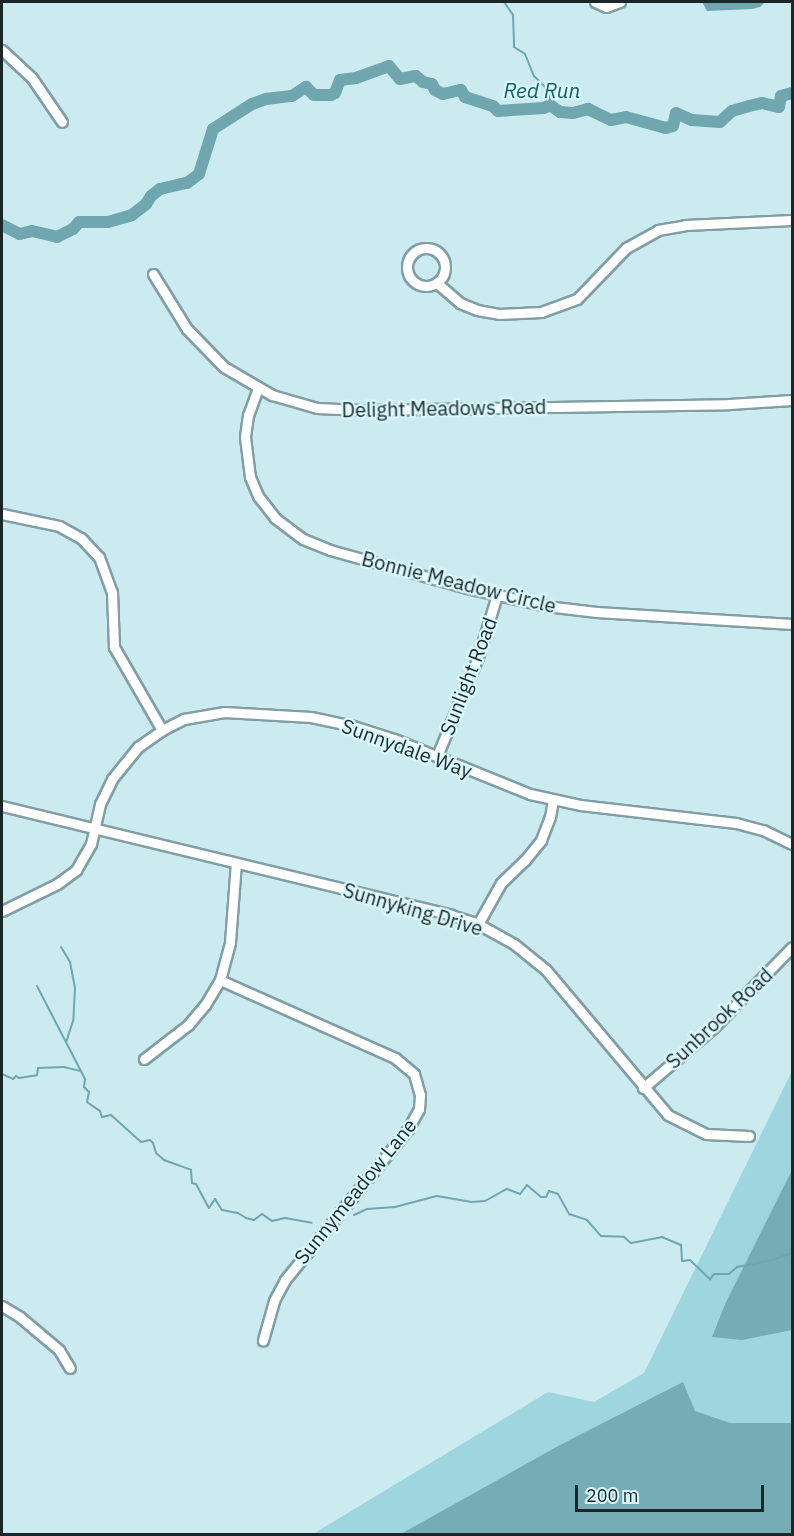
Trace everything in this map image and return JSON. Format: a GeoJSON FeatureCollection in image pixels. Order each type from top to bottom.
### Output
{"type":"FeatureCollection","features":[{"type":"Feature","properties":{"kind":"street"},"geometry":{"type":"LineString","coordinates":[[595,2],[606,7],[620,2]]}},
{"type":"Feature","properties":{"kind":"street"},"geometry":{"type":"LineString","coordinates":[[2,50],[32,78],[62,122]]}},
{"type":"Feature","properties":{"kind":"street"},"geometry":{"type":"LineString","coordinates":[[437,283],[460,303],[477,310],[498,314],[541,312],[577,299],[626,248],[658,230],[685,225],[792,220]]}},
{"type":"Feature","properties":{"kind":"street"},"geometry":{"type":"LineString","coordinates":[[432,249],[443,258],[445,271],[437,283],[426,286],[411,279],[408,264],[415,253],[432,249]]}},
{"type":"Feature","properties":{"kind":"street","name":"Delight Meadows Road"},"geometry":{"type":"LineString","coordinates":[[153,273],[179,317],[204,349],[224,367],[258,388],[296,403],[347,411],[729,404],[792,400]]}},
{"type":"Feature","properties":{"kind":"street","name":"Bonnie Meadow Circle"},"geometry":{"type":"LineString","coordinates":[[258,388],[246,426],[246,460],[258,496],[280,524],[303,539],[323,547],[497,596],[571,610],[792,624]]}},
{"type":"Feature","properties":{"kind":"street"},"geometry":{"type":"LineString","coordinates":[[2,514],[59,526],[81,538],[99,557],[112,592],[114,647],[162,730]]}},
{"type":"Feature","properties":{"kind":"street","name":"Sunlight Road"},"geometry":{"type":"LineString","coordinates":[[437,756],[478,657],[497,596]]}},
{"type":"Feature","properties":{"kind":"street","name":"Sunnydale Way"},"geometry":{"type":"LineString","coordinates":[[2,911],[57,884],[76,870],[87,854],[105,793],[119,768],[138,747],[162,730],[197,715],[224,712],[294,716],[361,728],[522,791],[554,800],[736,823],[763,830],[792,844]]}},
{"type":"Feature","properties":{"kind":"street"},"geometry":{"type":"LineString","coordinates":[[478,924],[501,883],[525,860],[541,840],[554,800]]}},
{"type":"Feature","properties":{"kind":"street","name":"Sunnyking Drive"},"geometry":{"type":"LineString","coordinates":[[2,807],[451,915],[478,924],[514,944],[546,970],[662,1110],[684,1125],[715,1135],[749,1136]]}},
{"type":"Feature","properties":{"kind":"street"},"geometry":{"type":"LineString","coordinates":[[144,1059],[192,1020],[220,980],[230,942],[232,885],[236,863]]}},
{"type":"Feature","properties":{"kind":"street","name":"Sunbrook Road"},"geometry":{"type":"LineString","coordinates":[[643,1088],[714,1028],[792,947]]}},
{"type":"Feature","properties":{"kind":"street","name":"Sunnymeadow Lane"},"geometry":{"type":"LineString","coordinates":[[220,980],[394,1058],[414,1074],[420,1095],[419,1109],[408,1129],[285,1280],[274,1301],[263,1340]]}},
{"type":"Feature","properties":{"kind":"street"},"geometry":{"type":"LineString","coordinates":[[2,1306],[20,1317],[59,1350],[70,1368]]}},
{"type":"Feature","properties":{"kind":"shaded area"},"geometry":{"type":"Polygon","coordinates":[[[702,2],[765,2],[760,7],[752,9],[707,11],[702,2]]]}},
{"type":"Feature","properties":{"kind":"shaded area"},"geometry":{"type":"Polygon","coordinates":[[[792,1071],[792,1534],[313,1534],[548,1392],[594,1402],[644,1373],[792,1071]]]}},
{"type":"Feature","properties":{"kind":"shaded area"},"geometry":{"type":"Polygon","coordinates":[[[792,1170],[792,1330],[742,1340],[712,1337],[726,1302],[792,1170]]]}},
{"type":"Feature","properties":{"kind":"shaded area"},"geometry":{"type":"Polygon","coordinates":[[[683,1382],[695,1411],[730,1423],[792,1423],[792,1534],[401,1534],[560,1445],[683,1382]]]}},
{"type":"Feature","properties":{"kind":"waterway"},"geometry":{"type":"LineString","coordinates":[[504,2],[513,15],[514,47],[525,54],[534,76],[549,91],[550,105]]}},
{"type":"Feature","properties":{"kind":"waterway","name":"Red Run"},"geometry":{"type":"LineString","coordinates":[[2,225],[20,234],[32,231],[57,237],[73,229],[79,222],[108,222],[132,215],[160,189],[187,183],[199,174],[213,129],[252,104],[266,99],[292,96],[306,87],[314,95],[331,95],[335,93],[340,80],[356,78],[389,66],[400,79],[416,76],[423,82],[432,84],[435,90],[443,94],[461,90],[465,97],[493,106],[498,111],[544,108],[550,105],[560,112],[573,113],[588,109],[611,120],[626,117],[666,128],[673,126],[676,113],[692,120],[720,122],[732,111],[749,106],[762,103],[779,107],[781,96],[792,93]]}},
{"type":"Feature","properties":{"kind":"waterway"},"geometry":{"type":"LineString","coordinates":[[61,947],[70,962],[75,988],[73,1021],[66,1042]]}},
{"type":"Feature","properties":{"kind":"waterway"},"geometry":{"type":"LineString","coordinates":[[37,986],[85,1079],[84,1087],[89,1092],[87,1102],[100,1111],[102,1117],[111,1115],[141,1142],[150,1140],[156,1153],[164,1160],[191,1170],[192,1183],[196,1184],[209,1208],[215,1199],[222,1210],[238,1213],[254,1220],[262,1214],[272,1221],[285,1218],[312,1223]]}},
{"type":"Feature","properties":{"kind":"waterway"},"geometry":{"type":"LineString","coordinates":[[2,1074],[13,1079],[16,1076],[19,1078],[37,1075],[38,1068],[64,1067],[80,1071]]}},
{"type":"Feature","properties":{"kind":"waterway"},"geometry":{"type":"LineString","coordinates":[[354,1215],[367,1209],[395,1207],[437,1196],[471,1202],[485,1201],[507,1189],[520,1194],[527,1185],[541,1197],[546,1197],[549,1191],[558,1194],[569,1214],[587,1220],[601,1236],[624,1237],[631,1243],[662,1237],[681,1245],[682,1261],[690,1260],[710,1279],[714,1274],[729,1274],[737,1267],[772,1260],[792,1253]]}}]}
